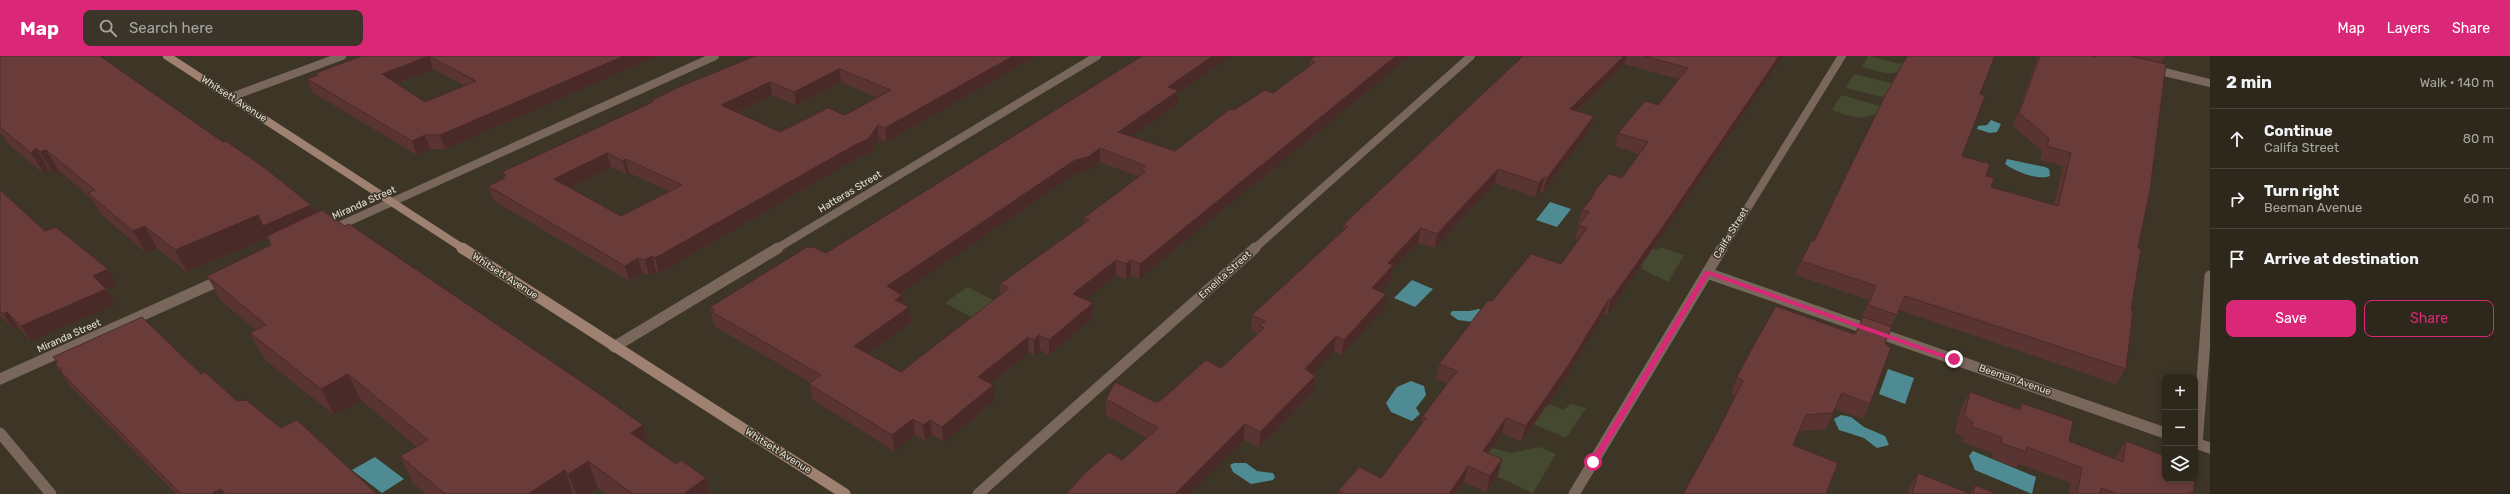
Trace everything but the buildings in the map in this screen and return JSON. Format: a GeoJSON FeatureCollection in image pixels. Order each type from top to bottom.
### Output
{"type":"FeatureCollection","features":[{"type":"Feature","properties":{"kind":"main road","name":"Whitsett Avenue"},"geometry":{"type":"LineString","coordinates":[[167,56],[394,202],[614,347],[844,494]]}},
{"type":"Feature","properties":{"kind":"street"},"geometry":{"type":"LineString","coordinates":[[231,97],[342,56]]}},
{"type":"Feature","properties":{"kind":"street","name":"Miranda Street"},"geometry":{"type":"LineString","coordinates":[[321,234],[715,56]]}},
{"type":"Feature","properties":{"kind":"street","name":"Hatteras Street"},"geometry":{"type":"LineString","coordinates":[[614,347],[1097,56]]}},
{"type":"Feature","properties":{"kind":"street","name":"Emelita Street"},"geometry":{"type":"LineString","coordinates":[[978,494],[1472,56]]}},
{"type":"Feature","properties":{"kind":"street","name":"Califa Street"},"geometry":{"type":"LineString","coordinates":[[1574,494],[1707,273],[1842,56]]}},
{"type":"Feature","properties":{"kind":"street"},"geometry":{"type":"LineString","coordinates":[[2145,68],[2210,83]]}},
{"type":"Feature","properties":{"kind":"street","name":"Beeman Avenue"},"geometry":{"type":"LineString","coordinates":[[1707,273],[2162,432]]}},
{"type":"Feature","properties":{"kind":"street","name":"Miranda Street"},"geometry":{"type":"LineString","coordinates":[[0,379],[234,274]]}},
{"type":"Feature","properties":{"kind":"street"},"geometry":{"type":"LineString","coordinates":[[2198,419],[2210,276]]}},
{"type":"Feature","properties":{"kind":"street"},"geometry":{"type":"LineString","coordinates":[[0,434],[51,494]]}},
{"type":"Feature","properties":{"kind":"street"},"geometry":{"type":"LineString","coordinates":[[2198,444],[2210,448]]}},
{"type":"Feature","properties":{"kind":"green space"},"geometry":{"type":"Polygon","coordinates":[[[1868,56],[1912,67],[1893,73],[1876,71],[1862,67],[1868,56]]]}},
{"type":"Feature","properties":{"kind":"green space"},"geometry":{"type":"Polygon","coordinates":[[[1854,74],[1902,86],[1897,98],[1877,96],[1846,88],[1854,74]]]}},
{"type":"Feature","properties":{"kind":"green space"},"geometry":{"type":"Polygon","coordinates":[[[1841,95],[1894,110],[1889,120],[1872,115],[1861,118],[1842,114],[1832,110],[1841,95]]]}},
{"type":"Feature","properties":{"kind":"green space"},"geometry":{"type":"Polygon","coordinates":[[[1633,242],[1658,250],[1660,247],[1684,255],[1668,282],[1642,269],[1643,267],[1620,259],[1633,242]]]}},
{"type":"Feature","properties":{"kind":"green space"},"geometry":{"type":"Polygon","coordinates":[[[967,287],[997,302],[975,319],[945,303],[967,287]]]}},
{"type":"Feature","properties":{"kind":"green space"},"geometry":{"type":"Polygon","coordinates":[[[1550,404],[1563,410],[1571,404],[1586,408],[1566,438],[1510,414],[1545,405],[1548,406],[1550,404]]]}},
{"type":"Feature","properties":{"kind":"green space"},"geometry":{"type":"Polygon","coordinates":[[[1539,447],[1556,454],[1533,493],[1496,476],[1484,460],[1492,448],[1511,453],[1539,447]]]}},
{"type":"Feature","properties":{"kind":"water"},"geometry":{"type":"Polygon","coordinates":[[[1991,120],[2001,124],[1997,132],[1990,133],[1977,129],[1978,126],[1987,125],[1991,120]]]}},
{"type":"Feature","properties":{"kind":"water"},"geometry":{"type":"Polygon","coordinates":[[[2007,159],[2045,167],[2049,169],[2050,176],[2033,176],[2014,170],[2005,164],[2007,159]]]}},
{"type":"Feature","properties":{"kind":"water"},"geometry":{"type":"Polygon","coordinates":[[[1550,202],[1571,209],[1557,227],[1536,220],[1550,202]]]}},
{"type":"Feature","properties":{"kind":"water"},"geometry":{"type":"Polygon","coordinates":[[[1412,280],[1433,289],[1415,307],[1394,298],[1412,280]]]}},
{"type":"Feature","properties":{"kind":"water"},"geometry":{"type":"Polygon","coordinates":[[[1479,309],[1483,310],[1488,324],[1458,320],[1450,314],[1452,311],[1469,311],[1479,309]]]}},
{"type":"Feature","properties":{"kind":"water"},"geometry":{"type":"Polygon","coordinates":[[[1888,369],[1914,378],[1905,404],[1879,394],[1888,369]]]}},
{"type":"Feature","properties":{"kind":"water"},"geometry":{"type":"Polygon","coordinates":[[[1411,381],[1424,386],[1426,395],[1416,408],[1420,414],[1412,421],[1391,412],[1386,403],[1397,387],[1411,381]]]}},
{"type":"Feature","properties":{"kind":"water"},"geometry":{"type":"Polygon","coordinates":[[[1841,415],[1851,417],[1864,427],[1885,436],[1889,445],[1877,448],[1864,438],[1839,430],[1834,419],[1841,415]]]}},
{"type":"Feature","properties":{"kind":"water"},"geometry":{"type":"Polygon","coordinates":[[[1973,451],[2036,477],[2032,494],[1975,470],[1969,456],[1973,451]]]}},
{"type":"Feature","properties":{"kind":"water"},"geometry":{"type":"Polygon","coordinates":[[[375,457],[404,479],[382,493],[352,470],[375,457]]]}},
{"type":"Feature","properties":{"kind":"water"},"geometry":{"type":"Polygon","coordinates":[[[1234,463],[1246,463],[1257,471],[1273,473],[1275,477],[1273,480],[1251,484],[1233,472],[1230,465],[1234,463]]]}},
{"type":"Feature","properties":{"kind":"route"},"geometry":{"type":"LineString","coordinates":[[1593,462],[1707,273],[1954,359]]}}]}
